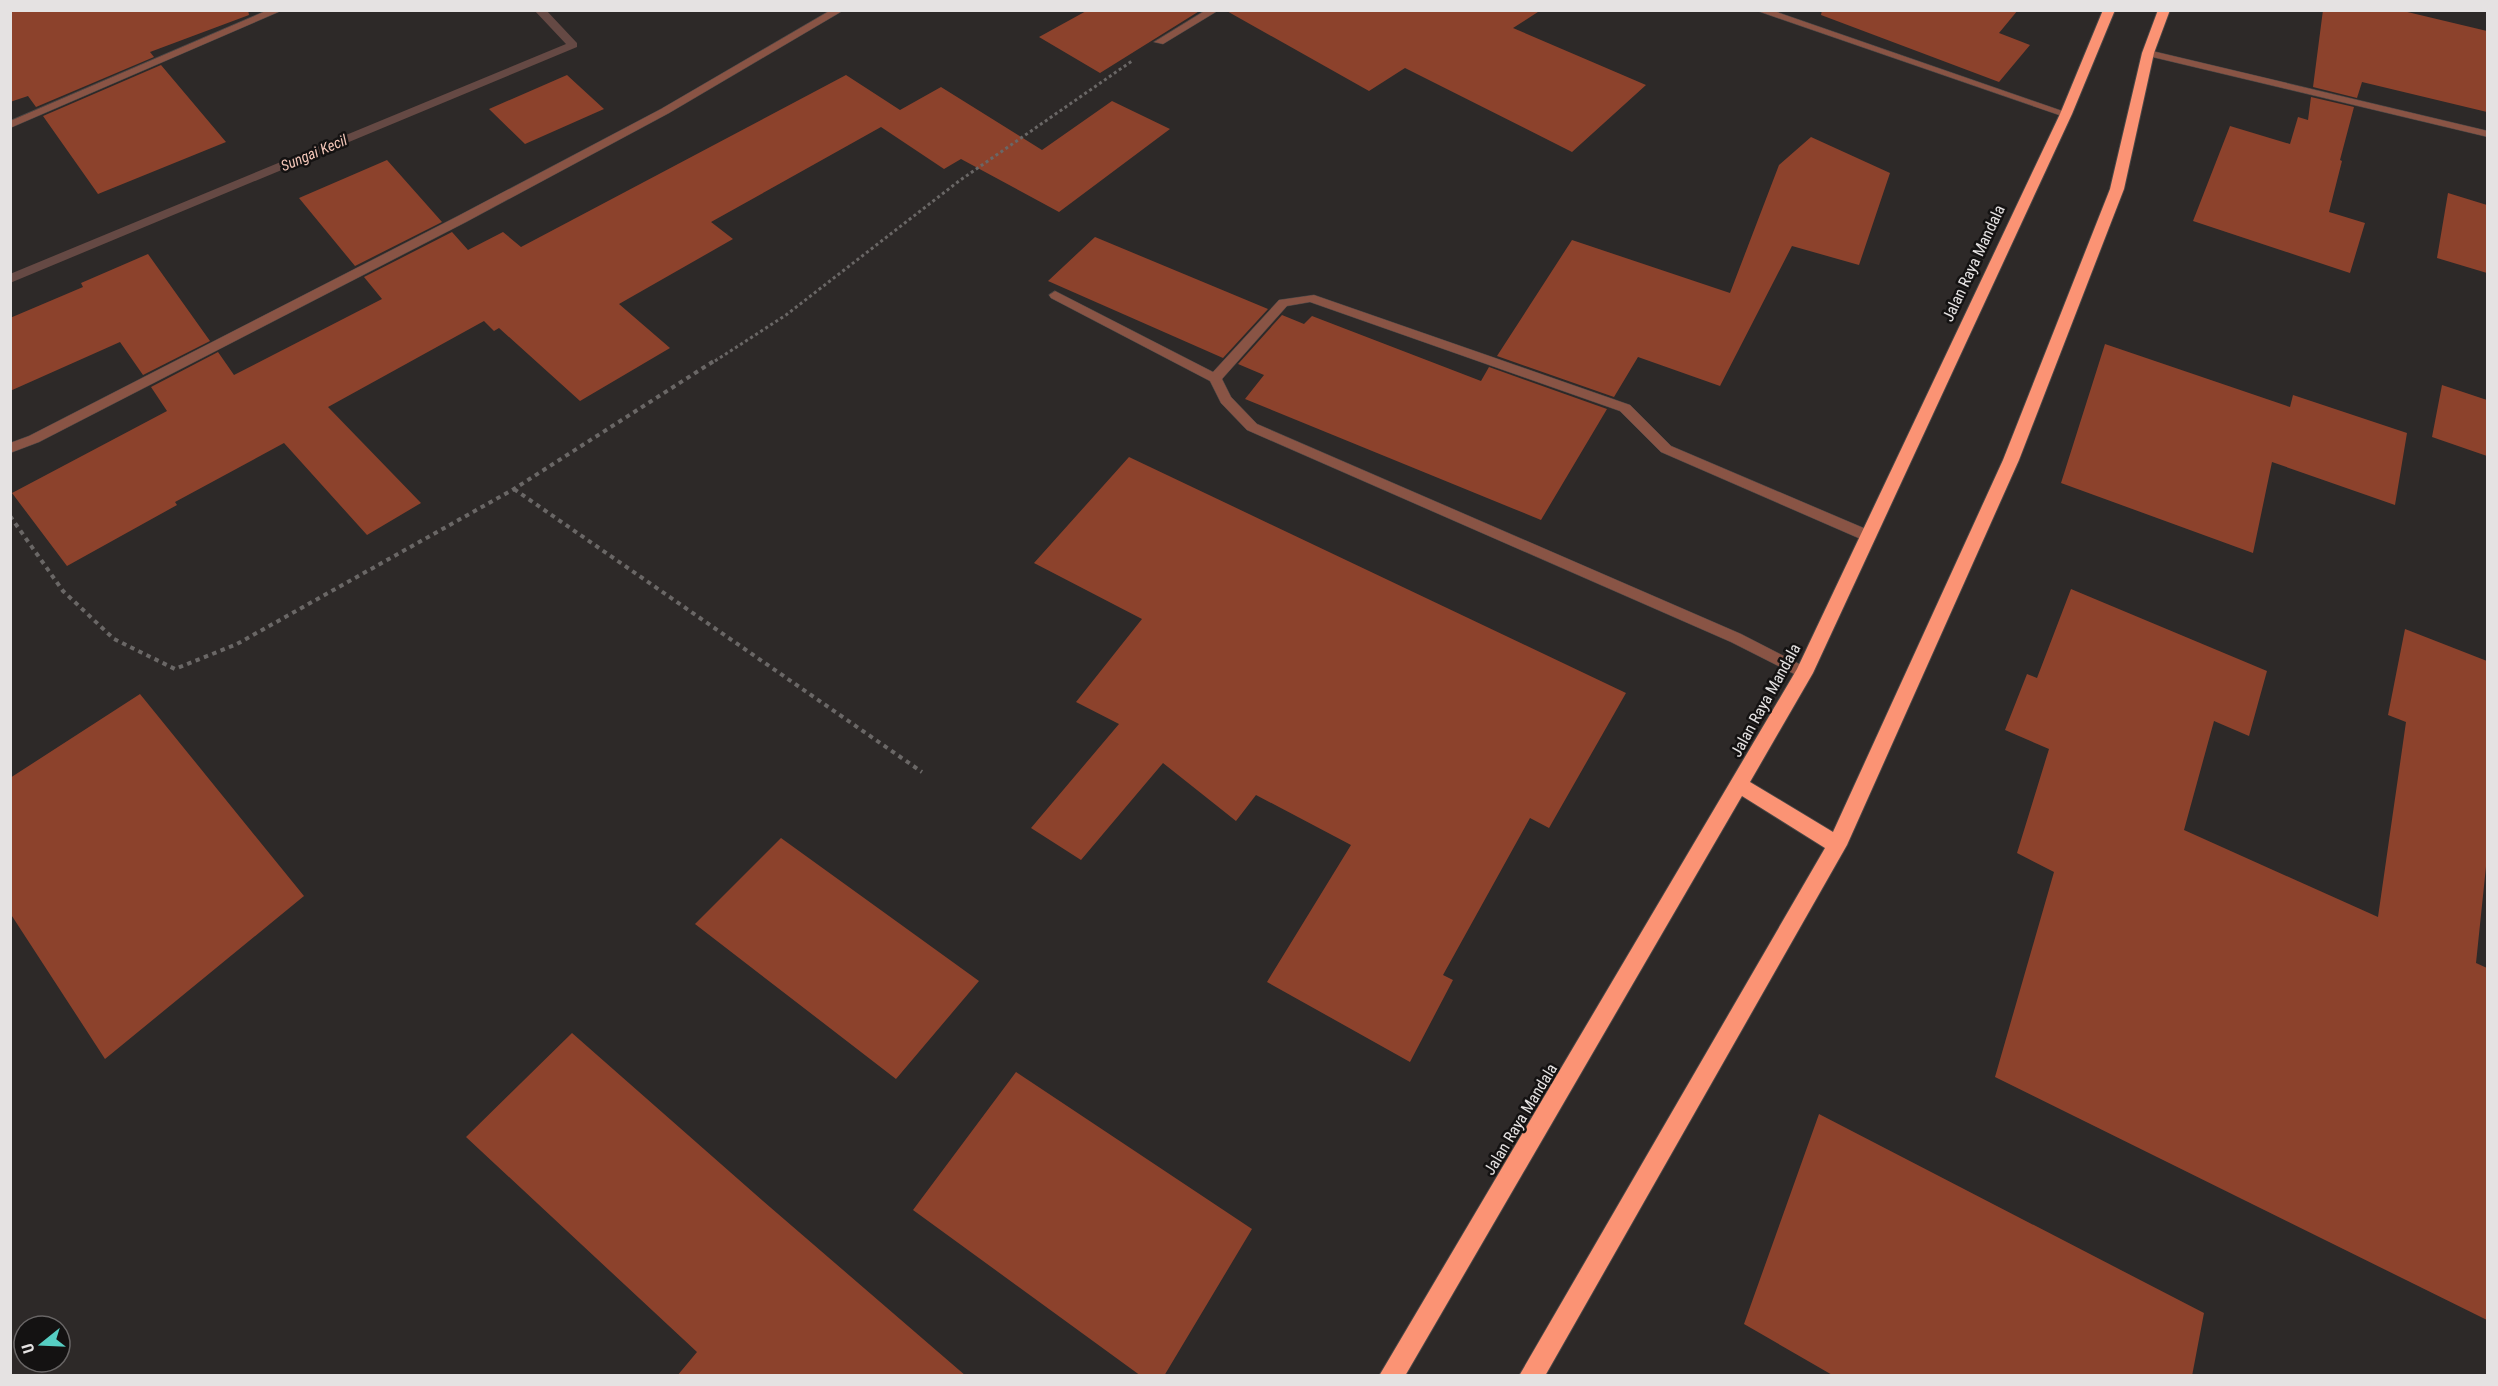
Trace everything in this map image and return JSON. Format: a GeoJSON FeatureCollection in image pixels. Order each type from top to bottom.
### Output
{"type":"FeatureCollection","features":[{"type":"Feature","properties":{"kind":"highway","name":"Jalan Raya Mandala"},"geometry":{"type":"LineString","coordinates":[[1391,1376],[1804,673],[2066,114],[2109,10]]}},
{"type":"Feature","properties":{"kind":"highway"},"geometry":{"type":"LineString","coordinates":[[1531,1376],[1837,845],[2011,460],[2117,189],[2148,53],[2164,10]]}},
{"type":"Feature","properties":{"kind":"highway"},"geometry":{"type":"LineString","coordinates":[[1739,785],[1837,845]]}},
{"type":"Feature","properties":{"kind":"street"},"geometry":{"type":"LineString","coordinates":[[10,125],[278,10]]}},
{"type":"Feature","properties":{"kind":"street"},"geometry":{"type":"LineString","coordinates":[[10,448],[34,439],[462,219],[665,111],[839,10]]}},
{"type":"Feature","properties":{"kind":"street"},"geometry":{"type":"LineString","coordinates":[[1160,42],[1214,10]]}},
{"type":"Feature","properties":{"kind":"street"},"geometry":{"type":"LineString","coordinates":[[1760,10],[2066,114]]}},
{"type":"Feature","properties":{"kind":"street"},"geometry":{"type":"LineString","coordinates":[[2148,53],[2487,134]]}},
{"type":"Feature","properties":{"kind":"street"},"geometry":{"type":"LineString","coordinates":[[1055,295],[1215,378],[1226,400],[1252,427],[1736,638],[1804,673]]}},
{"type":"Feature","properties":{"kind":"street"},"geometry":{"type":"LineString","coordinates":[[1215,378],[1282,303],[1310,298],[1625,408],[1666,449],[1868,536]]}},
{"type":"Feature","properties":{"kind":"path"},"geometry":{"type":"LineString","coordinates":[[10,516],[63,591],[114,639],[175,669],[237,644],[514,489],[786,315],[960,181],[1160,42]]}},
{"type":"Feature","properties":{"kind":"path"},"geometry":{"type":"LineString","coordinates":[[514,489],[922,772]]}},
{"type":"Feature","properties":{"kind":"building"},"geometry":{"type":"Polygon","coordinates":[[[10,10],[248,10],[249,15],[150,52],[154,57],[36,107],[28,96],[10,102],[10,10]]]}},
{"type":"Feature","properties":{"kind":"building"},"geometry":{"type":"Polygon","coordinates":[[[1088,10],[1201,10],[1100,73],[1039,37],[1088,10]]]}},
{"type":"Feature","properties":{"kind":"building"},"geometry":{"type":"Polygon","coordinates":[[[1225,10],[1541,10],[1513,28],[1646,85],[1572,152],[1405,68],[1369,91],[1225,10]]]}},
{"type":"Feature","properties":{"kind":"building"},"geometry":{"type":"Polygon","coordinates":[[[1822,10],[2018,10],[1999,33],[2030,45],[1999,82],[1821,15],[1822,10]]]}},
{"type":"Feature","properties":{"kind":"building"},"geometry":{"type":"Polygon","coordinates":[[[2323,10],[2399,10],[2487,31],[2487,112],[2362,82],[2357,98],[2313,87],[2323,10]]]}},
{"type":"Feature","properties":{"kind":"building"},"geometry":{"type":"Polygon","coordinates":[[[161,65],[226,142],[98,194],[43,116],[161,65]]]}},
{"type":"Feature","properties":{"kind":"building"},"geometry":{"type":"Polygon","coordinates":[[[567,75],[604,109],[525,144],[489,109],[567,75]]]}},
{"type":"Feature","properties":{"kind":"building"},"geometry":{"type":"Polygon","coordinates":[[[846,75],[900,110],[941,87],[1042,150],[1112,101],[1170,129],[1059,212],[961,159],[944,169],[881,127],[711,222],[733,239],[619,304],[670,348],[580,401],[499,328],[494,331],[484,321],[328,407],[421,503],[367,535],[284,443],[175,502],[177,505],[67,566],[12,493],[167,411],[151,387],[218,352],[234,375],[382,299],[364,277],[452,232],[468,250],[503,232],[521,247],[846,75]]]}},
{"type":"Feature","properties":{"kind":"building"},"geometry":{"type":"Polygon","coordinates":[[[2311,97],[2354,107],[2329,212],[2365,223],[2350,273],[2193,221],[2230,126],[2290,144],[2298,117],[2308,120],[2311,97]]]}},
{"type":"Feature","properties":{"kind":"building"},"geometry":{"type":"Polygon","coordinates":[[[1811,137],[1890,173],[1859,265],[1792,246],[1720,386],[1638,357],[1614,397],[1497,356],[1572,240],[1730,293],[1779,165],[1811,137]]]}},
{"type":"Feature","properties":{"kind":"building"},"geometry":{"type":"Polygon","coordinates":[[[387,160],[442,222],[355,266],[299,198],[387,160]]]}},
{"type":"Feature","properties":{"kind":"building"},"geometry":{"type":"Polygon","coordinates":[[[2448,193],[2487,205],[2487,273],[2437,258],[2448,193]]]}},
{"type":"Feature","properties":{"kind":"building"},"geometry":{"type":"Polygon","coordinates":[[[1095,237],[1268,309],[1223,358],[1048,281],[1095,237]]]}},
{"type":"Feature","properties":{"kind":"building"},"geometry":{"type":"Polygon","coordinates":[[[148,254],[210,341],[143,375],[120,342],[10,391],[10,318],[83,287],[81,283],[148,254]]]}},
{"type":"Feature","properties":{"kind":"building"},"geometry":{"type":"Polygon","coordinates":[[[1282,315],[1304,324],[1312,316],[1481,381],[1489,367],[1607,409],[1541,520],[1245,399],[1264,375],[1238,364],[1282,315]]]}},
{"type":"Feature","properties":{"kind":"building"},"geometry":{"type":"Polygon","coordinates":[[[2105,344],[2290,407],[2293,395],[2407,433],[2395,505],[2272,462],[2253,553],[2061,483],[2105,344]]]}},
{"type":"Feature","properties":{"kind":"building"},"geometry":{"type":"Polygon","coordinates":[[[2442,385],[2487,400],[2487,456],[2432,437],[2442,385]]]}},
{"type":"Feature","properties":{"kind":"building"},"geometry":{"type":"Polygon","coordinates":[[[1129,457],[1626,693],[1549,828],[1530,818],[1443,975],[1453,980],[1410,1062],[1267,982],[1351,845],[1256,795],[1236,821],[1163,763],[1081,860],[1031,828],[1119,724],[1076,702],[1142,619],[1034,563],[1129,457]]]}},
{"type":"Feature","properties":{"kind":"building"},"geometry":{"type":"Polygon","coordinates":[[[2071,589],[2267,671],[2249,736],[2214,721],[2184,830],[2378,917],[2406,722],[2388,715],[2405,629],[2487,661],[2487,857],[2476,963],[2487,968],[2487,1320],[1995,1077],[2054,872],[2017,853],[2049,749],[2005,730],[2027,674],[2037,678],[2071,589]]]}},
{"type":"Feature","properties":{"kind":"building"},"geometry":{"type":"Polygon","coordinates":[[[140,694],[304,896],[105,1059],[10,913],[10,778],[140,694]]]}},
{"type":"Feature","properties":{"kind":"building"},"geometry":{"type":"Polygon","coordinates":[[[781,838],[979,981],[896,1079],[695,924],[781,838]]]}},
{"type":"Feature","properties":{"kind":"building"},"geometry":{"type":"Polygon","coordinates":[[[572,1033],[966,1376],[677,1376],[697,1352],[466,1137],[572,1033]]]}},
{"type":"Feature","properties":{"kind":"building"},"geometry":{"type":"Polygon","coordinates":[[[1016,1072],[1252,1229],[1164,1376],[1141,1376],[913,1210],[1016,1072]]]}},
{"type":"Feature","properties":{"kind":"building"},"geometry":{"type":"Polygon","coordinates":[[[1819,1114],[2204,1313],[2192,1376],[1834,1376],[1744,1324],[1819,1114]]]}},
{"type":"Feature","properties":{"kind":"waterway","name":"Sungai Kecil"},"geometry":{"type":"LineString","coordinates":[[10,279],[573,45],[539,10]]}}]}
